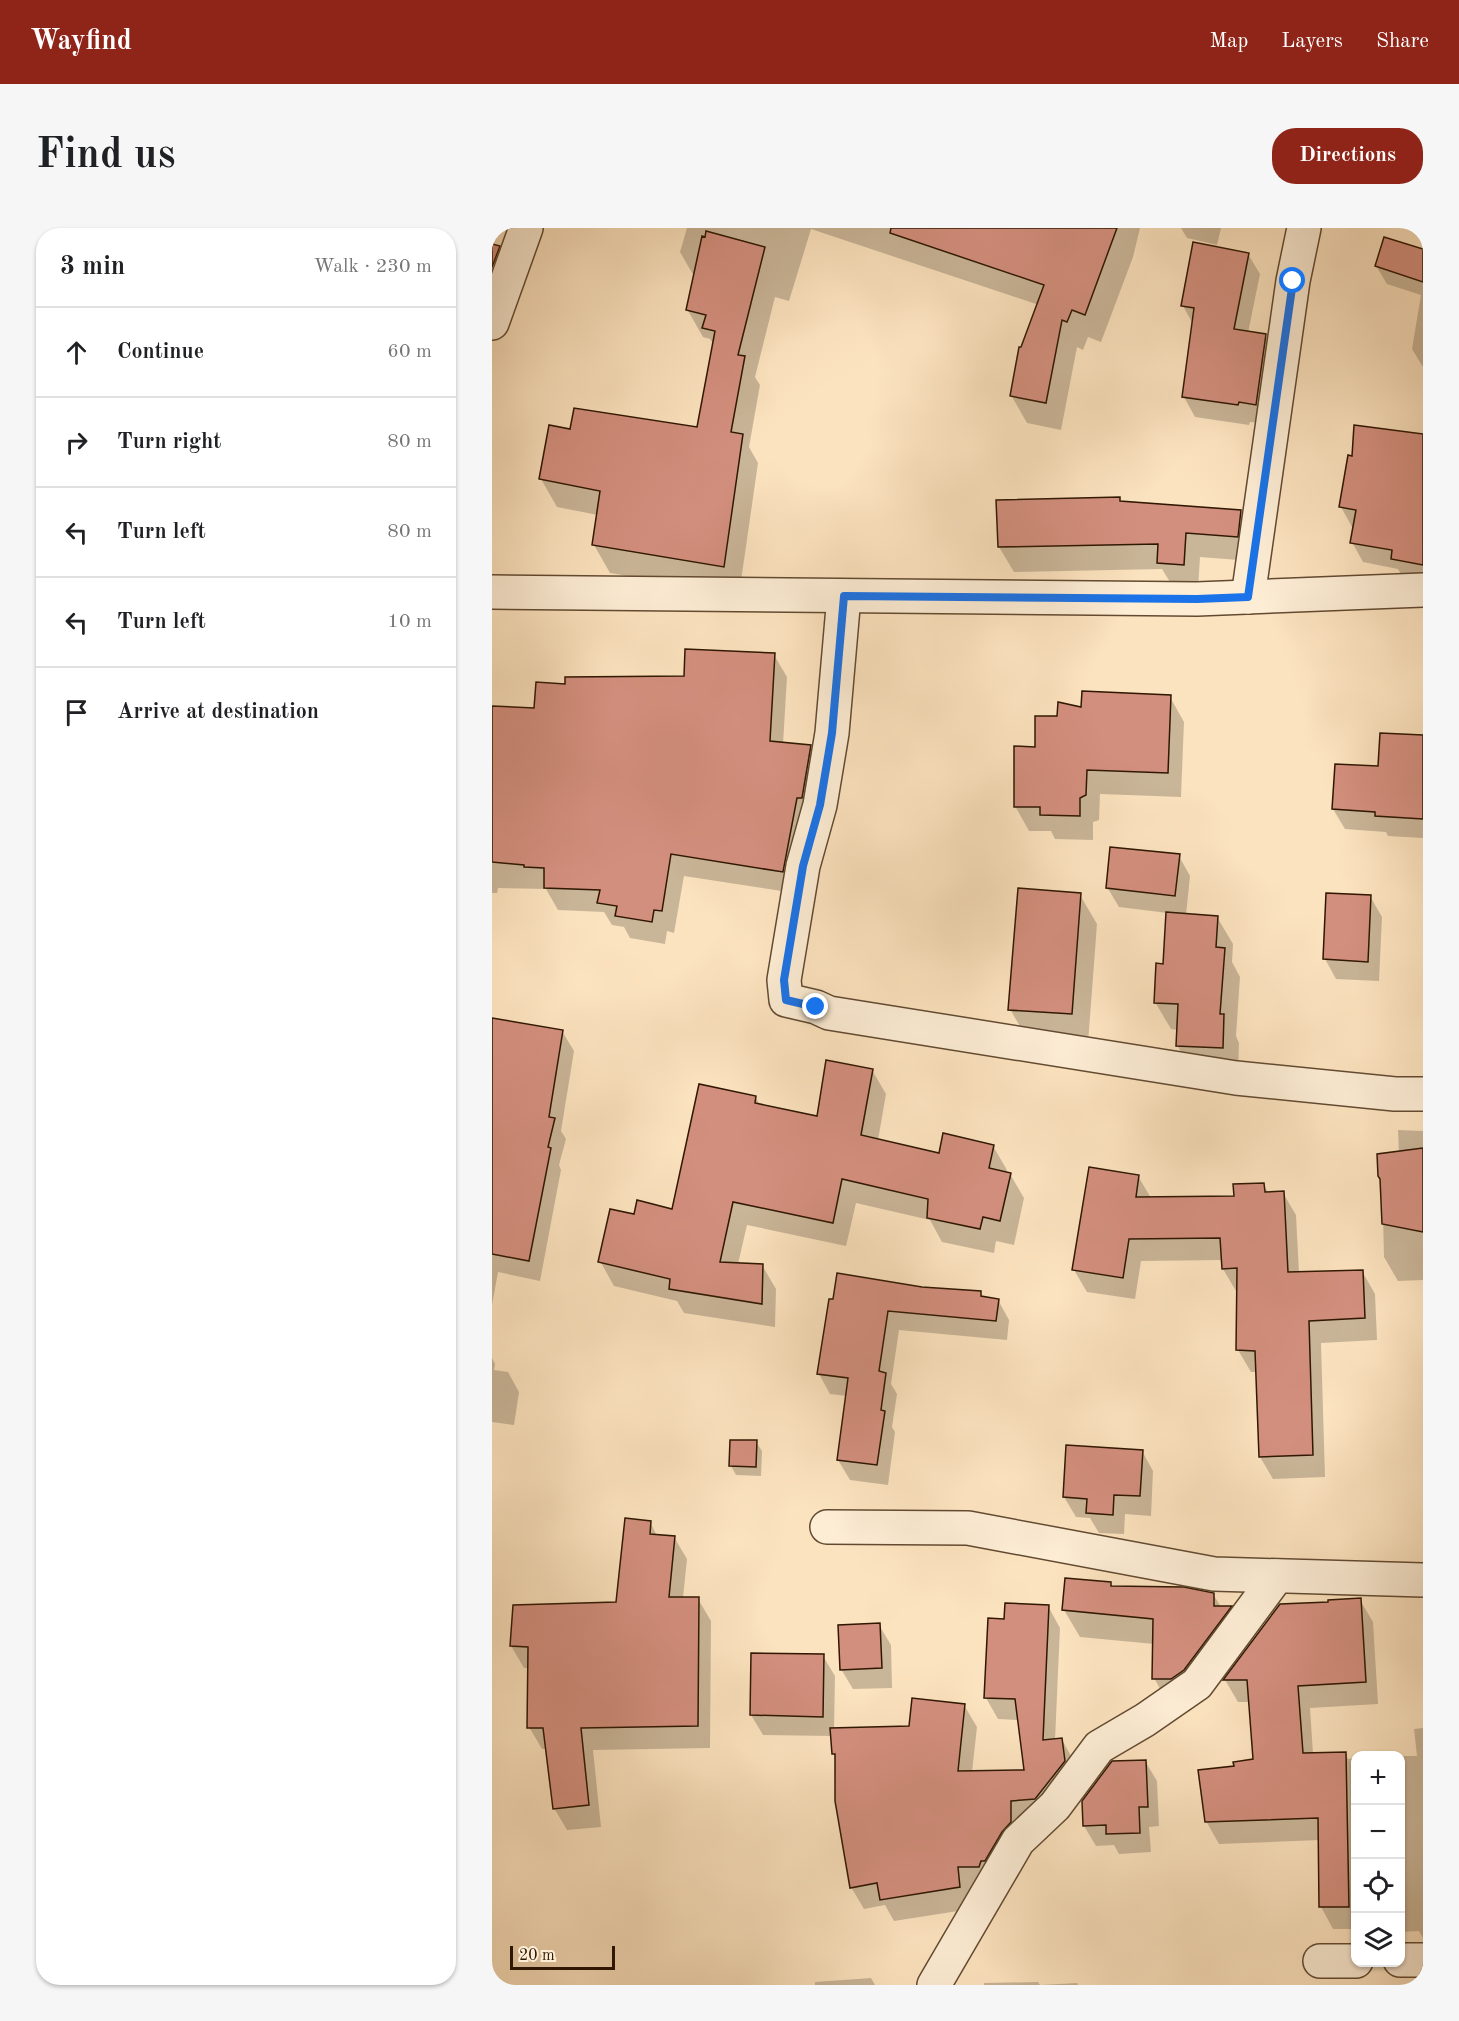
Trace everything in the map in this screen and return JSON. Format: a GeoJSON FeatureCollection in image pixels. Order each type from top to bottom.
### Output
{"type":"FeatureCollection","features":[{"type":"Feature","properties":{"kind":"street"},"geometry":{"type":"LineString","coordinates":[[492,323],[526,228]]}},
{"type":"Feature","properties":{"kind":"street"},"geometry":{"type":"LineString","coordinates":[[1248,597],[1293,281],[1304,228]]}},
{"type":"Feature","properties":{"kind":"street"},"geometry":{"type":"LineString","coordinates":[[492,592],[1197,599],[1423,590]]}},
{"type":"Feature","properties":{"kind":"street"},"geometry":{"type":"LineString","coordinates":[[844,596],[832,733],[820,805],[803,866],[784,980],[786,1000],[829,1012],[1236,1078],[1395,1094],[1423,1094]]}},
{"type":"Feature","properties":{"kind":"street"},"geometry":{"type":"LineString","coordinates":[[827,1527],[968,1528],[1214,1574],[1423,1580]]}},
{"type":"Feature","properties":{"kind":"street"},"geometry":{"type":"LineString","coordinates":[[934,1985],[1018,1841],[1055,1806],[1099,1748],[1197,1684],[1277,1576]]}},
{"type":"Feature","properties":{"kind":"street"},"geometry":{"type":"LineString","coordinates":[[1320,1961],[1351,1960]]}},
{"type":"Feature","properties":{"kind":"street"},"geometry":{"type":"LineString","coordinates":[[1405,1960],[1423,1960]]}},
{"type":"Feature","properties":{"kind":"building"},"geometry":{"type":"Polygon","coordinates":[[[891,228],[1117,228],[1085,315],[1072,310],[1067,322],[1062,320],[1046,403],[1010,396],[1019,347],[1021,347],[1044,285],[890,233],[891,228]]]}},
{"type":"Feature","properties":{"kind":"building"},"geometry":{"type":"Polygon","coordinates":[[[706,231],[765,247],[738,355],[745,356],[731,432],[743,434],[724,567],[592,545],[600,491],[539,479],[549,425],[570,429],[574,408],[697,427],[715,331],[702,328],[706,315],[686,310],[702,236],[705,237],[706,231]]]}},
{"type":"Feature","properties":{"kind":"building"},"geometry":{"type":"Polygon","coordinates":[[[1384,237],[1423,249],[1423,282],[1375,266],[1384,237]]]}},
{"type":"Feature","properties":{"kind":"building"},"geometry":{"type":"Polygon","coordinates":[[[1193,242],[1249,253],[1234,329],[1266,334],[1256,405],[1239,402],[1238,405],[1182,397],[1194,308],[1181,306],[1193,242]]]}},
{"type":"Feature","properties":{"kind":"building"},"geometry":{"type":"Polygon","coordinates":[[[492,244],[500,246],[492,267],[492,244]]]}},
{"type":"Feature","properties":{"kind":"building"},"geometry":{"type":"Polygon","coordinates":[[[1354,425],[1423,434],[1423,565],[1391,559],[1392,550],[1350,543],[1356,510],[1339,507],[1348,455],[1352,456],[1354,425]]]}},
{"type":"Feature","properties":{"kind":"building"},"geometry":{"type":"Polygon","coordinates":[[[1120,497],[1120,501],[1241,510],[1238,537],[1186,533],[1184,565],[1157,563],[1158,544],[998,547],[996,500],[1120,497]]]}},
{"type":"Feature","properties":{"kind":"building"},"geometry":{"type":"Polygon","coordinates":[[[685,649],[775,653],[770,741],[811,745],[802,798],[797,798],[783,872],[671,854],[662,911],[654,910],[652,922],[615,916],[617,906],[597,903],[600,890],[544,888],[544,868],[492,862],[492,706],[534,708],[536,682],[565,684],[565,677],[684,676],[685,649]]]}},
{"type":"Feature","properties":{"kind":"building"},"geometry":{"type":"Polygon","coordinates":[[[1082,691],[1171,695],[1168,773],[1087,770],[1086,795],[1080,798],[1080,816],[1040,815],[1040,807],[1014,807],[1014,746],[1035,747],[1035,716],[1057,716],[1058,702],[1081,707],[1082,691]]]}},
{"type":"Feature","properties":{"kind":"building"},"geometry":{"type":"Polygon","coordinates":[[[1380,733],[1423,735],[1423,819],[1375,816],[1375,812],[1332,809],[1335,764],[1378,766],[1380,733]]]}},
{"type":"Feature","properties":{"kind":"building"},"geometry":{"type":"Polygon","coordinates":[[[1110,847],[1180,854],[1175,896],[1106,888],[1110,847]]]}},
{"type":"Feature","properties":{"kind":"building"},"geometry":{"type":"Polygon","coordinates":[[[1018,888],[1081,893],[1072,1014],[1008,1010],[1018,888]]]}},
{"type":"Feature","properties":{"kind":"building"},"geometry":{"type":"Polygon","coordinates":[[[1326,893],[1371,895],[1368,962],[1323,959],[1326,893]]]}},
{"type":"Feature","properties":{"kind":"building"},"geometry":{"type":"Polygon","coordinates":[[[1166,912],[1218,916],[1216,947],[1225,948],[1220,1014],[1224,1014],[1223,1048],[1176,1046],[1178,1004],[1154,1003],[1156,963],[1163,964],[1166,912]]]}},
{"type":"Feature","properties":{"kind":"building"},"geometry":{"type":"Polygon","coordinates":[[[492,1018],[563,1030],[549,1117],[555,1118],[548,1147],[551,1148],[529,1261],[492,1254],[492,1018]]]}},
{"type":"Feature","properties":{"kind":"building"},"geometry":{"type":"Polygon","coordinates":[[[826,1060],[873,1069],[861,1135],[939,1153],[943,1133],[994,1145],[989,1168],[1011,1173],[1000,1221],[983,1217],[980,1229],[927,1218],[928,1199],[842,1179],[833,1223],[733,1202],[720,1262],[763,1264],[762,1304],[669,1289],[670,1279],[598,1262],[610,1209],[634,1214],[637,1200],[672,1209],[699,1084],[756,1096],[755,1103],[817,1116],[826,1060]]]}},
{"type":"Feature","properties":{"kind":"building"},"geometry":{"type":"Polygon","coordinates":[[[1423,1148],[1423,1232],[1382,1224],[1377,1154],[1423,1148]]]}},
{"type":"Feature","properties":{"kind":"building"},"geometry":{"type":"Polygon","coordinates":[[[1089,1167],[1139,1175],[1136,1197],[1234,1196],[1233,1184],[1264,1183],[1265,1192],[1284,1191],[1288,1272],[1363,1270],[1365,1318],[1309,1321],[1313,1455],[1259,1457],[1255,1351],[1236,1350],[1237,1268],[1222,1269],[1220,1238],[1129,1239],[1123,1278],[1072,1270],[1089,1167]]]}},
{"type":"Feature","properties":{"kind":"building"},"geometry":{"type":"Polygon","coordinates":[[[837,1273],[922,1287],[981,1291],[981,1296],[999,1299],[996,1321],[888,1311],[879,1371],[886,1373],[881,1410],[885,1411],[877,1465],[837,1460],[848,1378],[817,1374],[829,1299],[833,1299],[837,1273]]]}},
{"type":"Feature","properties":{"kind":"building"},"geometry":{"type":"Polygon","coordinates":[[[730,1440],[757,1440],[756,1467],[729,1466],[730,1440]]]}},
{"type":"Feature","properties":{"kind":"building"},"geometry":{"type":"Polygon","coordinates":[[[1066,1445],[1143,1450],[1140,1496],[1114,1495],[1113,1515],[1086,1513],[1087,1499],[1063,1497],[1066,1445]]]}},
{"type":"Feature","properties":{"kind":"building"},"geometry":{"type":"Polygon","coordinates":[[[625,1518],[651,1521],[650,1534],[675,1536],[669,1597],[699,1597],[698,1726],[581,1728],[589,1805],[553,1809],[543,1728],[527,1728],[528,1647],[510,1646],[513,1605],[616,1602],[625,1518]]]}},
{"type":"Feature","properties":{"kind":"building"},"geometry":{"type":"Polygon","coordinates":[[[1065,1578],[1111,1582],[1111,1586],[1184,1587],[1214,1593],[1214,1606],[1232,1606],[1184,1670],[1171,1679],[1152,1679],[1153,1619],[1062,1610],[1065,1578]]]}},
{"type":"Feature","properties":{"kind":"building"},"geometry":{"type":"Polygon","coordinates":[[[1361,1598],[1366,1682],[1298,1686],[1303,1753],[1346,1752],[1349,1907],[1319,1907],[1318,1818],[1205,1822],[1198,1770],[1234,1766],[1233,1762],[1253,1759],[1247,1680],[1223,1680],[1280,1604],[1361,1598]]]}},
{"type":"Feature","properties":{"kind":"building"},"geometry":{"type":"Polygon","coordinates":[[[1005,1603],[1049,1605],[1043,1740],[1062,1738],[1065,1761],[1035,1799],[1011,1801],[1011,1822],[1002,1832],[985,1861],[981,1861],[979,1867],[958,1867],[960,1887],[880,1900],[877,1883],[850,1888],[835,1801],[835,1754],[832,1754],[830,1728],[909,1726],[912,1698],[965,1704],[958,1771],[1024,1770],[1015,1699],[984,1698],[988,1618],[1004,1619],[1005,1603]]]}},
{"type":"Feature","properties":{"kind":"building"},"geometry":{"type":"Polygon","coordinates":[[[880,1623],[882,1668],[840,1670],[838,1625],[880,1623]]]}},
{"type":"Feature","properties":{"kind":"building"},"geometry":{"type":"Polygon","coordinates":[[[751,1653],[824,1654],[823,1717],[750,1715],[751,1653]]]}},
{"type":"Feature","properties":{"kind":"building"},"geometry":{"type":"Polygon","coordinates":[[[1146,1760],[1148,1807],[1139,1807],[1140,1833],[1106,1834],[1106,1825],[1083,1826],[1082,1801],[1112,1761],[1146,1760]]]}},
{"type":"Feature","properties":{"kind":"route"},"geometry":{"type":"LineString","coordinates":[[816,1007],[786,1000],[784,980],[803,866],[820,805],[832,733],[844,596],[1197,599],[1248,597],[1293,281]]}}]}
